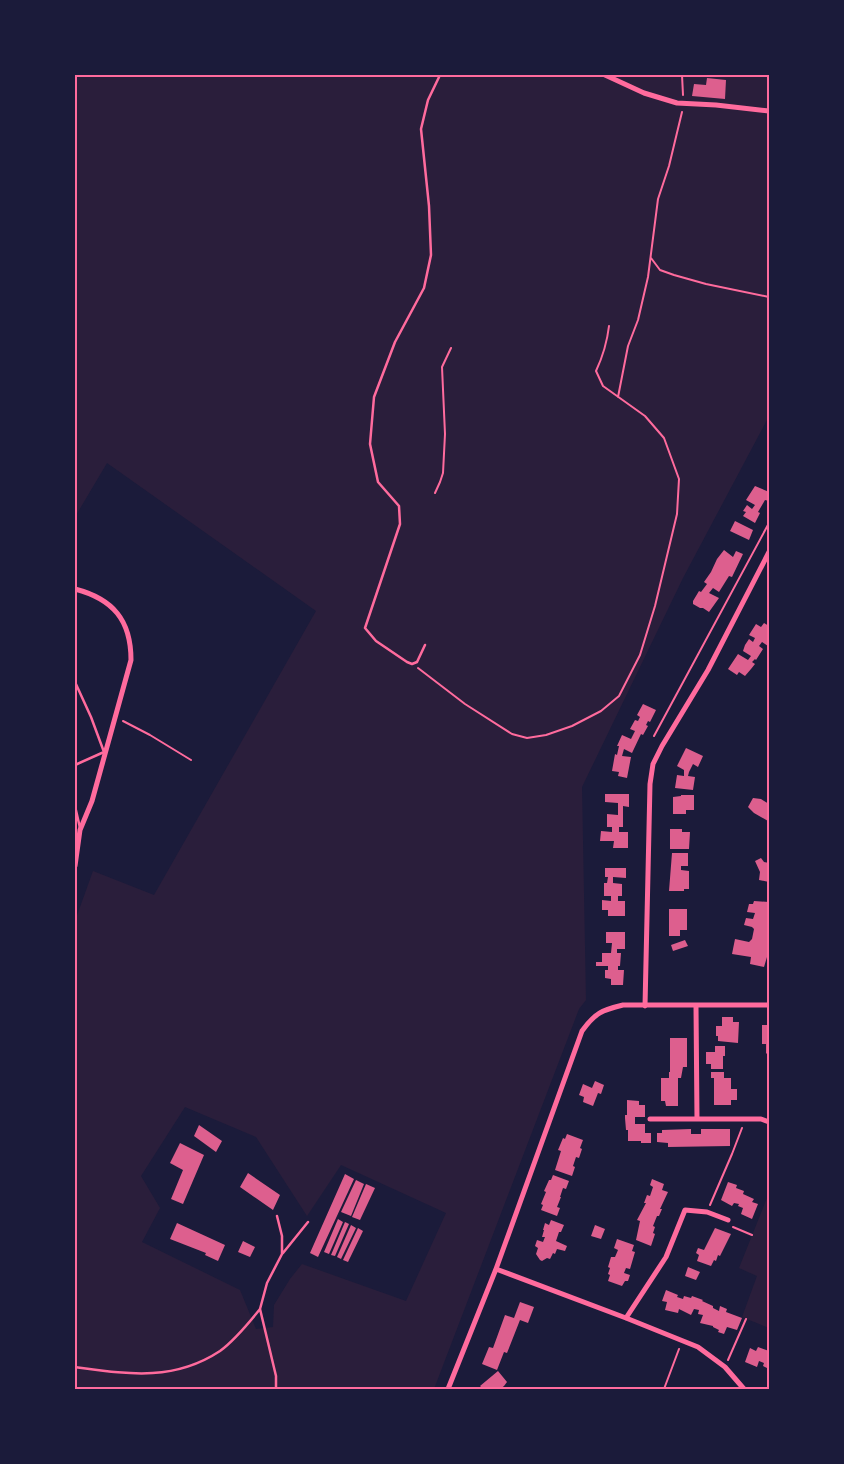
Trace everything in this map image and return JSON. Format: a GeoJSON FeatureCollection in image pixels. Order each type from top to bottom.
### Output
{"type":"FeatureCollection","features":[{"type":"Feature","properties":{"kind":"street"},"geometry":{"type":"LineString","coordinates":[[605,75],[644,93],[677,103],[731,106],[769,111]]}},
{"type":"Feature","properties":{"kind":"street"},"geometry":{"type":"LineString","coordinates":[[645,1006],[650,784],[653,764],[708,670],[769,552]]}},
{"type":"Feature","properties":{"kind":"street"},"geometry":{"type":"LineString","coordinates":[[75,589],[100,599],[111,606],[130,637],[131,660],[92,801],[80,830],[75,866]]}},
{"type":"Feature","properties":{"kind":"street"},"geometry":{"type":"LineString","coordinates":[[448,1389],[496,1270],[582,1031],[592,1017],[604,1009],[623,1005],[769,1005]]}},
{"type":"Feature","properties":{"kind":"street"},"geometry":{"type":"LineString","coordinates":[[696,1006],[697,1119]]}},
{"type":"Feature","properties":{"kind":"street"},"geometry":{"type":"LineString","coordinates":[[650,1119],[742,1118],[761,1119],[769,1122]]}},
{"type":"Feature","properties":{"kind":"street"},"geometry":{"type":"LineString","coordinates":[[626,1318],[666,1257],[685,1210],[707,1212],[728,1220]]}},
{"type":"Feature","properties":{"kind":"street"},"geometry":{"type":"LineString","coordinates":[[496,1270],[698,1347],[725,1367],[744,1389]]}},
{"type":"Feature","properties":{"kind":"lane"},"geometry":{"type":"LineString","coordinates":[[425,645],[417,662],[412,664],[376,641],[365,628],[400,524],[399,506],[378,482],[370,444],[374,397],[395,342],[424,288],[431,255],[422,129],[428,100],[440,75]]}},
{"type":"Feature","properties":{"kind":"lane"},"geometry":{"type":"LineString","coordinates":[[75,682],[104,752],[75,765]]}},
{"type":"Feature","properties":{"kind":"lane"},"geometry":{"type":"LineString","coordinates":[[75,806],[80,830]]}},
{"type":"Feature","properties":{"kind":"lane"},"geometry":{"type":"LineString","coordinates":[[277,1216],[282,1236],[282,1254]]}},
{"type":"Feature","properties":{"kind":"lane"},"geometry":{"type":"LineString","coordinates":[[75,1367],[109,1372],[152,1374],[191,1366],[220,1350],[260,1310],[267,1283],[282,1254],[308,1222]]}},
{"type":"Feature","properties":{"kind":"lane"},"geometry":{"type":"LineString","coordinates":[[260,1310],[276,1376],[276,1389]]}},
{"type":"Feature","properties":{"kind":"path"},"geometry":{"type":"LineString","coordinates":[[618,397],[628,346],[638,320],[651,258],[658,199],[669,166],[684,103],[682,75]]}},
{"type":"Feature","properties":{"kind":"path"},"geometry":{"type":"LineString","coordinates":[[651,258],[660,270],[674,276],[769,297]]}},
{"type":"Feature","properties":{"kind":"path"},"geometry":{"type":"LineString","coordinates":[[412,664],[465,704],[512,734],[527,738],[546,736],[572,726],[601,711],[618,696],[640,655],[655,606],[677,514],[679,479],[664,438],[645,416],[603,386],[596,371],[608,342],[609,326]]}},
{"type":"Feature","properties":{"kind":"path"},"geometry":{"type":"LineString","coordinates":[[435,493],[443,473],[445,434],[442,367],[451,348]]}},
{"type":"Feature","properties":{"kind":"path"},"geometry":{"type":"LineString","coordinates":[[654,736],[769,523]]}},
{"type":"Feature","properties":{"kind":"path"},"geometry":{"type":"LineString","coordinates":[[114,718],[150,735],[191,760]]}},
{"type":"Feature","properties":{"kind":"path"},"geometry":{"type":"LineString","coordinates":[[707,1212],[742,1130],[742,1118]]}},
{"type":"Feature","properties":{"kind":"path"},"geometry":{"type":"LineString","coordinates":[[728,1220],[729,1225],[752,1235]]}},
{"type":"Feature","properties":{"kind":"path"},"geometry":{"type":"LineString","coordinates":[[725,1367],[746,1318]]}},
{"type":"Feature","properties":{"kind":"path"},"geometry":{"type":"LineString","coordinates":[[664,1389],[682,1340]]}},
{"type":"Feature","properties":{"kind":"shaded area"},"geometry":{"type":"Polygon","coordinates":[[[75,75],[769,75],[769,416],[683,578],[582,787],[586,1000],[579,1009],[434,1389],[75,1389],[75,921],[93,871],[154,895],[316,611],[107,463],[75,517],[75,75]],[[185,1107],[141,1176],[160,1208],[142,1242],[240,1290],[256,1329],[273,1327],[274,1305],[302,1264],[406,1301],[446,1213],[341,1165],[307,1216],[256,1137],[185,1107]]]}},
{"type":"Feature","properties":{"kind":"shaded area"},"geometry":{"type":"Polygon","coordinates":[[[769,1193],[769,1328],[742,1317],[757,1276],[739,1268],[769,1193]]]}},
{"type":"Feature","properties":{"kind":"building"},"geometry":{"type":"Polygon","coordinates":[[[707,78],[726,80],[725,99],[692,96],[694,84],[706,85],[707,78]]]}},
{"type":"Feature","properties":{"kind":"building"},"geometry":{"type":"Polygon","coordinates":[[[755,486],[769,492],[769,501],[765,500],[758,512],[760,513],[755,523],[743,516],[746,512],[743,511],[747,505],[752,509],[755,505],[746,500],[755,486]]]}},
{"type":"Feature","properties":{"kind":"building"},"geometry":{"type":"Polygon","coordinates":[[[735,521],[753,530],[749,540],[730,531],[735,521]]]}},
{"type":"Feature","properties":{"kind":"building"},"geometry":{"type":"Polygon","coordinates":[[[724,550],[733,557],[736,551],[743,554],[732,577],[729,576],[719,592],[713,588],[709,593],[719,598],[709,612],[693,604],[693,601],[699,591],[701,592],[707,584],[704,582],[724,550]]]}},
{"type":"Feature","properties":{"kind":"building"},"geometry":{"type":"Polygon","coordinates":[[[764,623],[769,626],[769,645],[762,642],[759,646],[763,649],[756,660],[752,662],[755,664],[745,676],[739,672],[737,675],[728,669],[738,654],[748,660],[751,656],[743,651],[749,639],[753,642],[755,638],[749,635],[756,624],[761,627],[764,623]]]}},
{"type":"Feature","properties":{"kind":"building"},"geometry":{"type":"Polygon","coordinates":[[[643,704],[656,710],[650,722],[648,721],[646,725],[648,726],[643,735],[641,734],[632,753],[624,749],[622,756],[631,757],[627,778],[618,776],[619,772],[612,771],[615,754],[617,755],[619,746],[617,746],[622,735],[631,739],[635,731],[630,729],[635,720],[638,721],[640,717],[637,715],[643,704]]]}},
{"type":"Feature","properties":{"kind":"building"},"geometry":{"type":"Polygon","coordinates":[[[686,748],[703,756],[698,767],[693,764],[689,772],[688,776],[695,777],[693,790],[675,788],[677,775],[684,776],[684,770],[677,766],[686,748]]]}},
{"type":"Feature","properties":{"kind":"building"},"geometry":{"type":"Polygon","coordinates":[[[605,794],[629,794],[629,807],[623,806],[623,827],[619,827],[619,832],[628,832],[628,848],[613,848],[614,841],[600,841],[601,831],[612,832],[612,827],[607,827],[607,814],[618,815],[618,803],[605,802],[605,794]]]}},
{"type":"Feature","properties":{"kind":"building"},"geometry":{"type":"Polygon","coordinates":[[[694,795],[694,810],[686,810],[686,814],[673,814],[673,797],[694,795]]]}},
{"type":"Feature","properties":{"kind":"building"},"geometry":{"type":"Polygon","coordinates":[[[753,798],[761,799],[769,804],[768,821],[748,807],[753,798]]]}},
{"type":"Feature","properties":{"kind":"building"},"geometry":{"type":"Polygon","coordinates":[[[670,829],[682,829],[682,832],[690,832],[689,849],[670,849],[670,829]]]}},
{"type":"Feature","properties":{"kind":"building"},"geometry":{"type":"Polygon","coordinates":[[[672,853],[688,853],[688,866],[681,866],[681,870],[689,871],[689,889],[684,889],[684,891],[669,891],[672,853]]]}},
{"type":"Feature","properties":{"kind":"building"},"geometry":{"type":"Polygon","coordinates":[[[761,858],[764,862],[769,863],[769,882],[759,880],[760,872],[755,861],[761,858]]]}},
{"type":"Feature","properties":{"kind":"building"},"geometry":{"type":"Polygon","coordinates":[[[605,868],[626,868],[626,878],[613,877],[613,883],[622,884],[622,896],[618,896],[618,901],[625,901],[625,916],[608,916],[608,910],[602,910],[602,900],[611,901],[611,896],[604,896],[604,883],[607,883],[608,877],[605,877],[605,868]]]}},
{"type":"Feature","properties":{"kind":"building"},"geometry":{"type":"Polygon","coordinates":[[[754,901],[769,902],[769,958],[767,957],[764,967],[750,964],[751,957],[732,954],[735,939],[749,942],[752,939],[754,929],[744,925],[746,918],[753,919],[755,913],[747,912],[749,904],[753,904],[754,901]]]}},
{"type":"Feature","properties":{"kind":"building"},"geometry":{"type":"Polygon","coordinates":[[[669,909],[687,909],[687,930],[680,930],[680,936],[669,936],[669,909]]]}},
{"type":"Feature","properties":{"kind":"building"},"geometry":{"type":"Polygon","coordinates":[[[606,932],[625,932],[625,949],[617,949],[617,953],[621,953],[618,970],[624,970],[623,985],[611,985],[611,979],[605,978],[605,970],[608,970],[608,966],[596,966],[596,962],[602,962],[602,953],[611,953],[612,943],[606,943],[606,932]]]}},
{"type":"Feature","properties":{"kind":"building"},"geometry":{"type":"Polygon","coordinates":[[[685,940],[688,946],[673,951],[671,945],[685,940]]]}},
{"type":"Feature","properties":{"kind":"building"},"geometry":{"type":"Polygon","coordinates":[[[722,1017],[733,1017],[733,1022],[739,1022],[738,1043],[718,1041],[716,1026],[722,1026],[722,1017]]]}},
{"type":"Feature","properties":{"kind":"building"},"geometry":{"type":"Polygon","coordinates":[[[762,1025],[769,1025],[769,1056],[766,1053],[766,1044],[762,1044],[762,1025]]]}},
{"type":"Feature","properties":{"kind":"building"},"geometry":{"type":"Polygon","coordinates":[[[670,1038],[687,1038],[687,1067],[683,1067],[681,1078],[678,1078],[678,1106],[666,1106],[665,1101],[661,1101],[661,1078],[669,1078],[670,1072],[670,1038]]]}},
{"type":"Feature","properties":{"kind":"building"},"geometry":{"type":"Polygon","coordinates":[[[715,1046],[725,1046],[723,1069],[711,1069],[711,1064],[706,1064],[706,1052],[715,1052],[715,1046]]]}},
{"type":"Feature","properties":{"kind":"building"},"geometry":{"type":"Polygon","coordinates":[[[711,1072],[724,1072],[724,1078],[731,1078],[731,1089],[737,1089],[737,1100],[731,1100],[731,1105],[714,1105],[714,1078],[711,1078],[711,1072]]]}},
{"type":"Feature","properties":{"kind":"building"},"geometry":{"type":"Polygon","coordinates":[[[595,1081],[604,1085],[601,1094],[598,1093],[593,1106],[583,1102],[584,1097],[579,1095],[583,1084],[592,1088],[595,1081]]]}},
{"type":"Feature","properties":{"kind":"building"},"geometry":{"type":"Polygon","coordinates":[[[627,1100],[639,1101],[639,1105],[645,1105],[645,1117],[635,1117],[635,1124],[645,1124],[645,1133],[651,1133],[651,1143],[628,1141],[625,1118],[625,1115],[627,1115],[627,1100]]]}},
{"type":"Feature","properties":{"kind":"building"},"geometry":{"type":"Polygon","coordinates":[[[199,1125],[222,1141],[216,1152],[194,1136],[199,1125]]]}},
{"type":"Feature","properties":{"kind":"building"},"geometry":{"type":"Polygon","coordinates":[[[691,1129],[691,1134],[701,1134],[701,1129],[730,1129],[730,1146],[668,1147],[668,1143],[657,1142],[657,1133],[662,1133],[662,1130],[691,1129]]]}},
{"type":"Feature","properties":{"kind":"building"},"geometry":{"type":"Polygon","coordinates":[[[567,1134],[583,1140],[579,1158],[576,1157],[573,1166],[575,1167],[572,1176],[555,1170],[561,1151],[558,1150],[563,1138],[565,1139],[567,1134]]]}},
{"type":"Feature","properties":{"kind":"building"},"geometry":{"type":"Polygon","coordinates":[[[180,1143],[204,1155],[183,1204],[171,1199],[183,1170],[170,1163],[180,1143]]]}},
{"type":"Feature","properties":{"kind":"building"},"geometry":{"type":"Polygon","coordinates":[[[248,1173],[280,1195],[273,1210],[240,1187],[248,1173]]]}},
{"type":"Feature","properties":{"kind":"building"},"geometry":{"type":"Polygon","coordinates":[[[345,1174],[354,1179],[318,1257],[310,1253],[345,1174]]]}},
{"type":"Feature","properties":{"kind":"building"},"geometry":{"type":"Polygon","coordinates":[[[553,1175],[569,1181],[566,1189],[563,1188],[557,1207],[560,1208],[557,1216],[541,1210],[543,1205],[541,1204],[546,1192],[544,1191],[553,1175]]]}},
{"type":"Feature","properties":{"kind":"building"},"geometry":{"type":"Polygon","coordinates":[[[652,1179],[664,1184],[662,1190],[668,1192],[653,1226],[655,1227],[653,1233],[655,1234],[651,1246],[636,1240],[640,1221],[637,1220],[646,1203],[644,1203],[647,1195],[650,1196],[653,1187],[650,1185],[652,1179]]]}},
{"type":"Feature","properties":{"kind":"building"},"geometry":{"type":"Polygon","coordinates":[[[356,1180],[364,1184],[351,1216],[341,1212],[356,1180]]]}},
{"type":"Feature","properties":{"kind":"building"},"geometry":{"type":"Polygon","coordinates":[[[728,1182],[737,1185],[736,1188],[744,1191],[743,1194],[754,1199],[752,1202],[758,1204],[752,1219],[741,1214],[743,1208],[738,1206],[739,1204],[734,1203],[732,1206],[721,1200],[728,1182]]]}},
{"type":"Feature","properties":{"kind":"building"},"geometry":{"type":"Polygon","coordinates":[[[366,1184],[375,1188],[360,1220],[352,1217],[366,1184]]]}},
{"type":"Feature","properties":{"kind":"building"},"geometry":{"type":"Polygon","coordinates":[[[338,1219],[343,1222],[329,1254],[324,1252],[338,1219]]]}},
{"type":"Feature","properties":{"kind":"building"},"geometry":{"type":"Polygon","coordinates":[[[551,1220],[564,1225],[556,1241],[567,1246],[565,1251],[557,1249],[550,1259],[547,1258],[542,1261],[536,1254],[538,1248],[535,1246],[537,1240],[543,1242],[545,1237],[542,1237],[545,1223],[549,1225],[551,1220]]]}},
{"type":"Feature","properties":{"kind":"building"},"geometry":{"type":"Polygon","coordinates":[[[345,1222],[349,1224],[335,1256],[331,1255],[345,1222]]]}},
{"type":"Feature","properties":{"kind":"building"},"geometry":{"type":"Polygon","coordinates":[[[177,1223],[225,1245],[218,1261],[205,1255],[206,1253],[170,1239],[177,1223]]]}},
{"type":"Feature","properties":{"kind":"building"},"geometry":{"type":"Polygon","coordinates":[[[351,1225],[356,1228],[341,1259],[337,1257],[351,1225]]]}},
{"type":"Feature","properties":{"kind":"building"},"geometry":{"type":"Polygon","coordinates":[[[595,1225],[605,1229],[601,1239],[591,1236],[595,1225]]]}},
{"type":"Feature","properties":{"kind":"building"},"geometry":{"type":"Polygon","coordinates":[[[358,1228],[363,1231],[348,1262],[343,1260],[358,1228]]]}},
{"type":"Feature","properties":{"kind":"building"},"geometry":{"type":"Polygon","coordinates":[[[715,1228],[731,1234],[720,1256],[718,1255],[716,1261],[714,1260],[711,1266],[697,1261],[699,1255],[696,1253],[698,1248],[704,1250],[715,1228]]]}},
{"type":"Feature","properties":{"kind":"building"},"geometry":{"type":"Polygon","coordinates":[[[617,1239],[634,1245],[632,1251],[635,1252],[630,1269],[626,1268],[624,1273],[630,1275],[628,1281],[625,1281],[622,1286],[608,1281],[610,1268],[608,1267],[611,1257],[615,1257],[618,1250],[614,1248],[617,1239]]]}},
{"type":"Feature","properties":{"kind":"building"},"geometry":{"type":"Polygon","coordinates":[[[243,1241],[255,1247],[250,1257],[238,1252],[243,1241]]]}},
{"type":"Feature","properties":{"kind":"building"},"geometry":{"type":"Polygon","coordinates":[[[688,1267],[700,1272],[696,1280],[685,1276],[688,1267]]]}},
{"type":"Feature","properties":{"kind":"building"},"geometry":{"type":"Polygon","coordinates":[[[666,1290],[683,1299],[684,1296],[691,1298],[692,1296],[703,1300],[719,1311],[720,1306],[727,1309],[726,1312],[742,1318],[737,1330],[727,1327],[724,1334],[718,1332],[719,1330],[713,1326],[700,1323],[703,1315],[698,1314],[699,1310],[694,1309],[691,1315],[679,1309],[678,1313],[665,1310],[667,1302],[662,1301],[666,1290]]]}},
{"type":"Feature","properties":{"kind":"building"},"geometry":{"type":"Polygon","coordinates":[[[520,1302],[534,1307],[528,1323],[520,1320],[507,1353],[504,1352],[497,1370],[482,1364],[489,1347],[493,1348],[505,1315],[514,1318],[520,1302]]]}},
{"type":"Feature","properties":{"kind":"building"},"geometry":{"type":"Polygon","coordinates":[[[758,1347],[769,1351],[769,1369],[763,1366],[764,1363],[759,1361],[757,1367],[745,1362],[750,1348],[756,1351],[758,1347]]]}},
{"type":"Feature","properties":{"kind":"building"},"geometry":{"type":"Polygon","coordinates":[[[498,1371],[507,1382],[504,1386],[500,1389],[483,1389],[480,1386],[498,1371]]]}}]}
